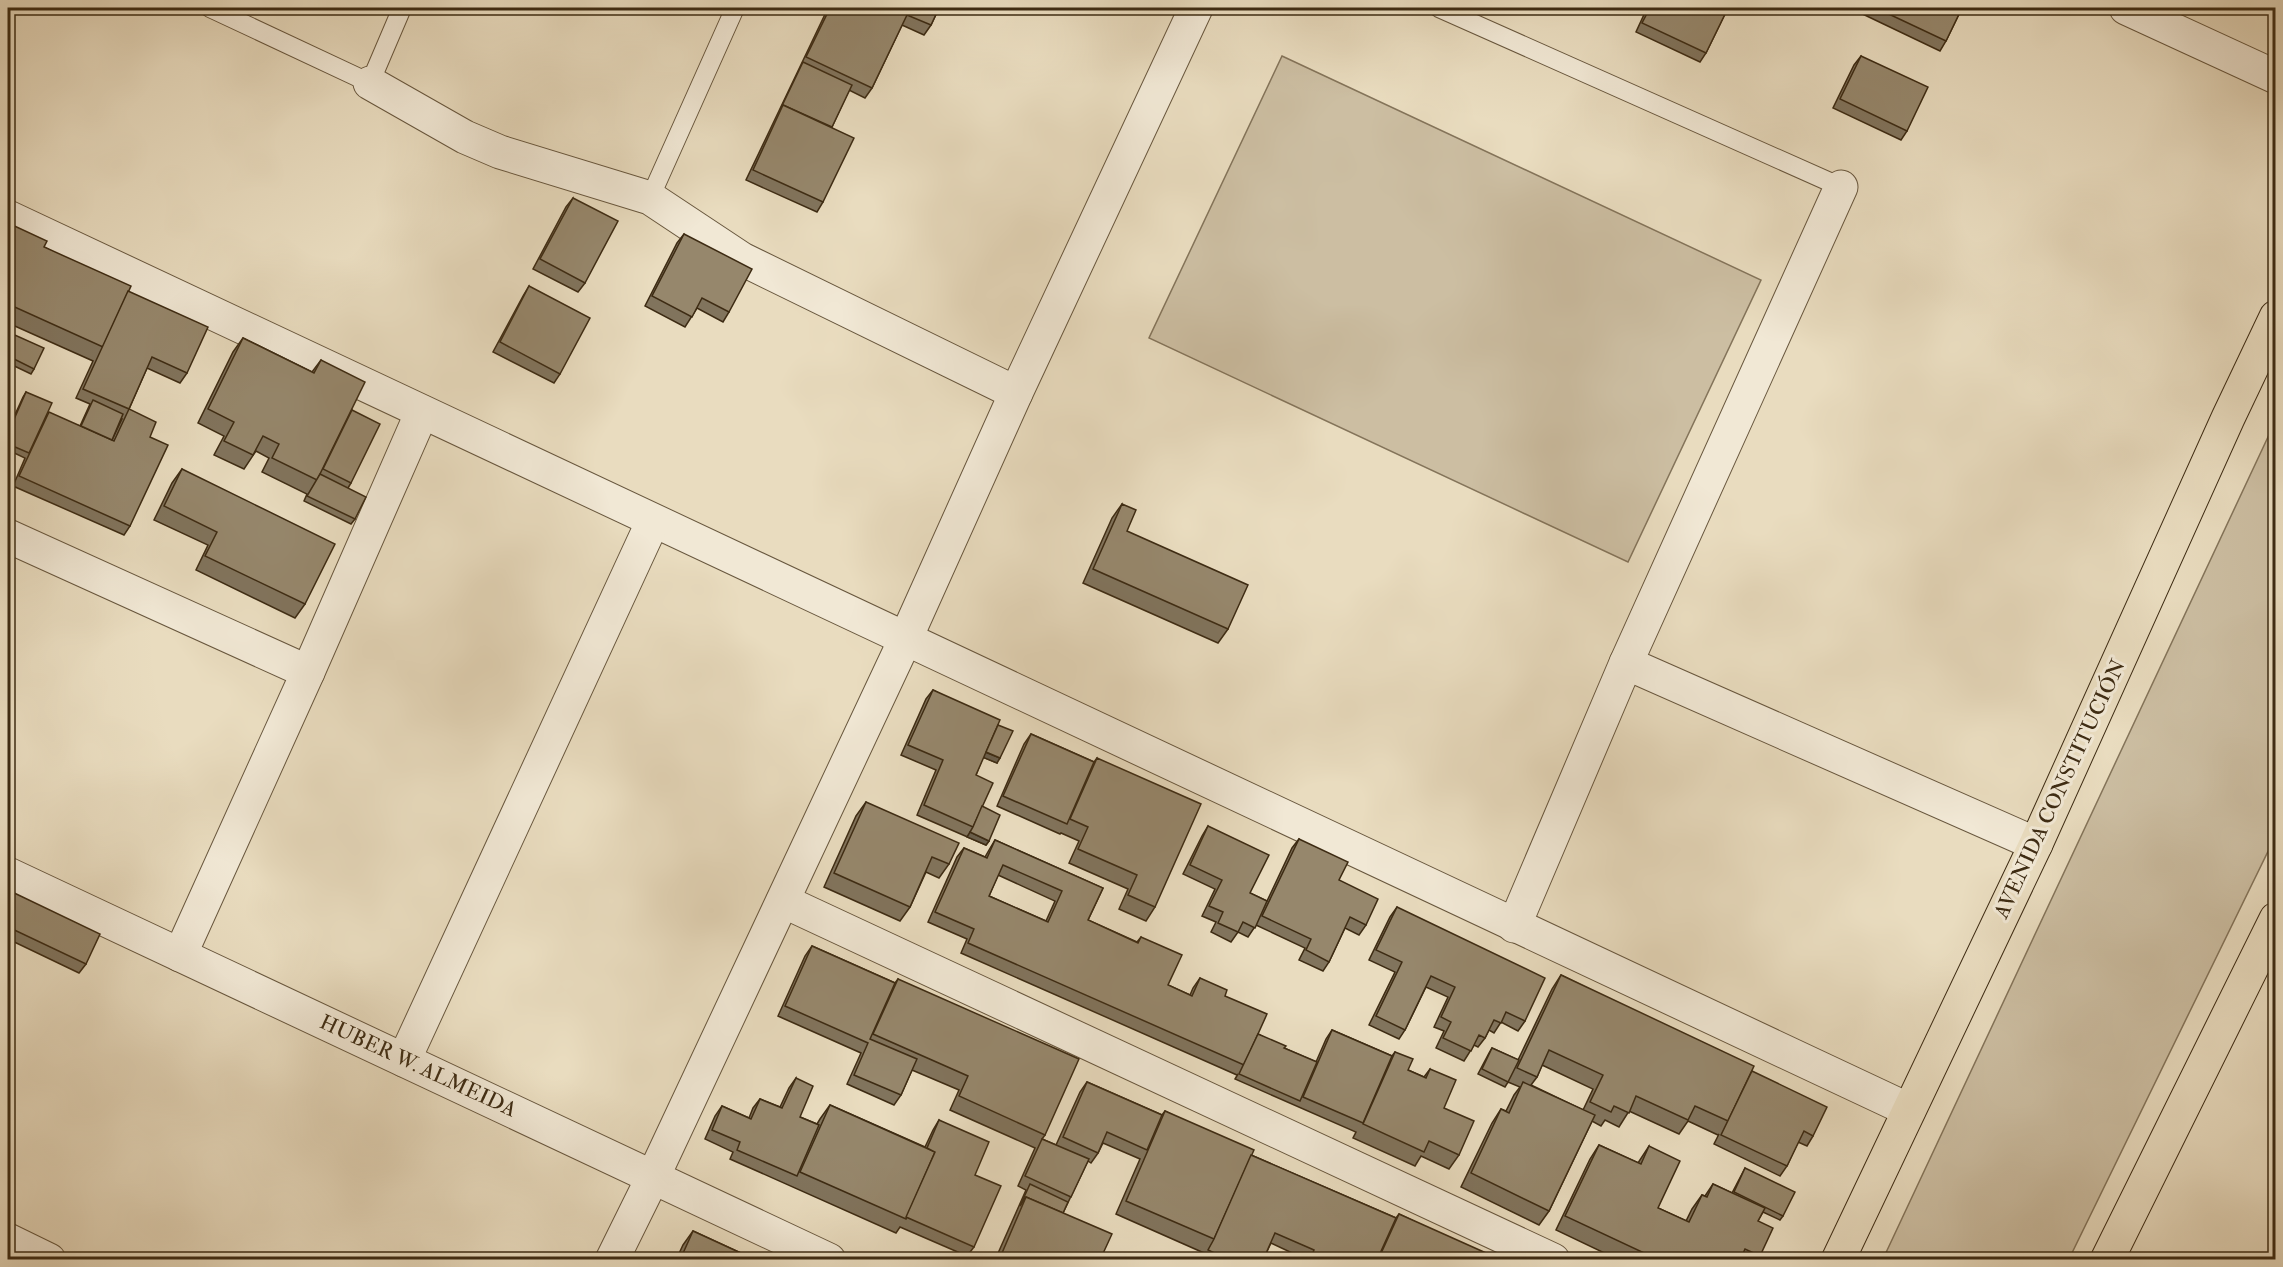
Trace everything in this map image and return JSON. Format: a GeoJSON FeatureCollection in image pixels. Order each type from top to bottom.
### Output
{"type":"FeatureCollection","features":[{"type":"Feature","properties":{"kind":"main road","name":"AVENIDA CONSTITUCIÓN"},"geometry":{"type":"LineString","coordinates":[[1838,1260],[2036,844],[2228,418],[2276,317]]}},
{"type":"Feature","properties":{"kind":"main road"},"geometry":{"type":"LineString","coordinates":[[2107,1260],[2276,919]]}},
{"type":"Feature","properties":{"kind":"street"},"geometry":{"type":"LineString","coordinates":[[612,1260],[905,640],[1016,393],[1196,8]]}},
{"type":"Feature","properties":{"kind":"street"},"geometry":{"type":"LineString","coordinates":[[2126,8],[2276,77]]}},
{"type":"Feature","properties":{"kind":"street"},"geometry":{"type":"LineString","coordinates":[[370,82],[465,137],[500,152],[650,198],[742,259],[1016,393]]}},
{"type":"Feature","properties":{"kind":"street"},"geometry":{"type":"LineString","coordinates":[[1514,927],[1626,663],[1841,187]]}},
{"type":"Feature","properties":{"kind":"street"},"geometry":{"type":"LineString","coordinates":[[8,217],[1514,927],[1909,1110]]}},
{"type":"Feature","properties":{"kind":"street"},"geometry":{"type":"LineString","coordinates":[[180,955],[422,412]]}},
{"type":"Feature","properties":{"kind":"street"},"geometry":{"type":"LineString","coordinates":[[404,1060],[653,521]]}},
{"type":"Feature","properties":{"kind":"street"},"geometry":{"type":"LineString","coordinates":[[8,536],[308,672]]}},
{"type":"Feature","properties":{"kind":"street"},"geometry":{"type":"LineString","coordinates":[[1626,663],[2036,844]]}},
{"type":"Feature","properties":{"kind":"street","name":"HUBER W. ALMEIDA"},"geometry":{"type":"LineString","coordinates":[[8,874],[829,1260]]}},
{"type":"Feature","properties":{"kind":"street"},"geometry":{"type":"LineString","coordinates":[[783,901],[1553,1260]]}},
{"type":"Feature","properties":{"kind":"street"},"geometry":{"type":"LineString","coordinates":[[8,1240],[49,1260]]}},
{"type":"Feature","properties":{"kind":"lane"},"geometry":{"type":"LineString","coordinates":[[210,8],[370,82],[402,8]]}},
{"type":"Feature","properties":{"kind":"lane"},"geometry":{"type":"LineString","coordinates":[[650,198],[735,8]]}},
{"type":"Feature","properties":{"kind":"lane"},"geometry":{"type":"LineString","coordinates":[[1438,8],[1841,187]]}},
{"type":"Feature","properties":{"kind":"shaded area"},"geometry":{"type":"Polygon","coordinates":[[[1282,56],[1761,280],[1628,562],[1149,338],[1282,56]]]}},
{"type":"Feature","properties":{"kind":"shaded area"},"geometry":{"type":"Polygon","coordinates":[[[2275,422],[2275,837],[2069,1259],[1883,1259],[2275,422]]]}},
{"type":"Feature","properties":{"kind":"building"},"geometry":{"type":"Polygon","coordinates":[[[830,8],[939,8],[931,25],[907,15],[872,88],[806,57],[830,8]]]}},
{"type":"Feature","properties":{"kind":"building"},"geometry":{"type":"Polygon","coordinates":[[[1650,8],[1728,8],[1706,53],[1642,23],[1650,8]]]}},
{"type":"Feature","properties":{"kind":"building"},"geometry":{"type":"Polygon","coordinates":[[[1876,8],[1962,8],[1946,41],[1876,8]]]}},
{"type":"Feature","properties":{"kind":"building"},"geometry":{"type":"Polygon","coordinates":[[[1861,56],[1928,87],[1907,131],[1840,99],[1861,56]]]}},
{"type":"Feature","properties":{"kind":"building"},"geometry":{"type":"Polygon","coordinates":[[[803,62],[852,85],[832,127],[783,105],[780,110],[803,62]]]}},
{"type":"Feature","properties":{"kind":"building"},"geometry":{"type":"Polygon","coordinates":[[[783,105],[854,138],[823,202],[753,170],[783,105]]]}},
{"type":"Feature","properties":{"kind":"building"},"geometry":{"type":"Polygon","coordinates":[[[573,198],[618,221],[585,283],[540,259],[573,198]]]}},
{"type":"Feature","properties":{"kind":"building"},"geometry":{"type":"Polygon","coordinates":[[[8,223],[47,241],[44,247],[131,286],[103,347],[8,304],[8,223]]]}},
{"type":"Feature","properties":{"kind":"building"},"geometry":{"type":"Polygon","coordinates":[[[684,234],[752,269],[729,312],[702,298],[692,317],[652,296],[684,234]]]}},
{"type":"Feature","properties":{"kind":"building"},"geometry":{"type":"Polygon","coordinates":[[[529,286],[590,318],[560,374],[500,342],[529,286]]]}},
{"type":"Feature","properties":{"kind":"building"},"geometry":{"type":"Polygon","coordinates":[[[128,291],[208,327],[187,373],[152,357],[129,409],[83,389],[128,291]]]}},
{"type":"Feature","properties":{"kind":"building"},"geometry":{"type":"Polygon","coordinates":[[[8,332],[44,348],[34,369],[8,356],[8,332]]]}},
{"type":"Feature","properties":{"kind":"building"},"geometry":{"type":"Polygon","coordinates":[[[243,338],[314,373],[321,360],[365,382],[317,480],[272,458],[279,444],[263,436],[253,455],[224,441],[234,422],[208,409],[243,338]]]}},
{"type":"Feature","properties":{"kind":"building"},"geometry":{"type":"Polygon","coordinates":[[[26,392],[52,403],[29,453],[8,444],[8,433],[26,392]]]}},
{"type":"Feature","properties":{"kind":"building"},"geometry":{"type":"Polygon","coordinates":[[[93,400],[123,414],[112,440],[81,426],[93,400]]]}},
{"type":"Feature","properties":{"kind":"building"},"geometry":{"type":"Polygon","coordinates":[[[129,409],[156,422],[150,437],[168,445],[130,526],[19,476],[49,412],[114,441],[129,409]]]}},
{"type":"Feature","properties":{"kind":"building"},"geometry":{"type":"Polygon","coordinates":[[[352,410],[380,424],[351,483],[323,469],[352,410]]]}},
{"type":"Feature","properties":{"kind":"building"},"geometry":{"type":"Polygon","coordinates":[[[182,469],[335,544],[305,604],[205,556],[217,532],[164,506],[182,469]]]}},
{"type":"Feature","properties":{"kind":"building"},"geometry":{"type":"Polygon","coordinates":[[[320,474],[366,497],[355,519],[307,496],[320,474]]]}},
{"type":"Feature","properties":{"kind":"building"},"geometry":{"type":"Polygon","coordinates":[[[1122,504],[1136,510],[1127,531],[1248,585],[1228,629],[1093,569],[1122,504]]]}},
{"type":"Feature","properties":{"kind":"building"},"geometry":{"type":"Polygon","coordinates":[[[933,690],[1000,720],[976,775],[993,783],[973,827],[924,805],[943,760],[908,745],[933,690]]]}},
{"type":"Feature","properties":{"kind":"building"},"geometry":{"type":"Polygon","coordinates":[[[998,725],[1013,731],[1000,758],[986,752],[998,725]]]}},
{"type":"Feature","properties":{"kind":"building"},"geometry":{"type":"Polygon","coordinates":[[[1031,734],[1094,762],[1067,824],[1003,796],[1031,734]]]}},
{"type":"Feature","properties":{"kind":"building"},"geometry":{"type":"Polygon","coordinates":[[[1097,758],[1201,804],[1155,907],[1128,895],[1137,875],[1078,849],[1088,827],[1070,819],[1097,758]]]}},
{"type":"Feature","properties":{"kind":"building"},"geometry":{"type":"Polygon","coordinates":[[[866,802],[959,843],[949,864],[932,857],[910,907],[834,873],[866,802]]]}},
{"type":"Feature","properties":{"kind":"building"},"geometry":{"type":"Polygon","coordinates":[[[982,806],[1000,815],[989,841],[970,832],[982,806]]]}},
{"type":"Feature","properties":{"kind":"building"},"geometry":{"type":"Polygon","coordinates":[[[1208,826],[1269,855],[1250,893],[1267,901],[1255,928],[1243,922],[1238,932],[1218,923],[1223,912],[1209,906],[1222,880],[1190,865],[1208,826]]]}},
{"type":"Feature","properties":{"kind":"building"},"geometry":{"type":"Polygon","coordinates":[[[1299,839],[1348,862],[1339,880],[1378,899],[1366,925],[1350,917],[1329,962],[1306,950],[1311,939],[1262,916],[1299,839]]]}},
{"type":"Feature","properties":{"kind":"building"},"geometry":{"type":"Polygon","coordinates":[[[995,840],[1103,888],[1088,920],[1138,943],[1141,937],[1182,955],[1168,985],[1192,996],[1200,978],[1227,990],[1225,996],[1267,1014],[1244,1065],[968,943],[974,929],[935,912],[964,848],[987,858],[995,840]],[[1003,865],[989,896],[1048,922],[1062,891],[1003,865]]]}},
{"type":"Feature","properties":{"kind":"building"},"geometry":{"type":"Polygon","coordinates":[[[8,890],[100,934],[86,964],[8,927],[8,890]]]}},
{"type":"Feature","properties":{"kind":"building"},"geometry":{"type":"Polygon","coordinates":[[[1397,907],[1545,978],[1525,1021],[1506,1012],[1501,1023],[1494,1020],[1485,1038],[1479,1035],[1471,1051],[1443,1038],[1451,1022],[1441,1017],[1455,987],[1431,976],[1405,1030],[1376,1016],[1402,962],[1376,950],[1397,907]]]}},
{"type":"Feature","properties":{"kind":"building"},"geometry":{"type":"Polygon","coordinates":[[[812,946],[895,983],[870,1039],[917,1059],[901,1095],[854,1075],[868,1043],[785,1006],[812,946]]]}},
{"type":"Feature","properties":{"kind":"building"},"geometry":{"type":"Polygon","coordinates":[[[1561,975],[1754,1066],[1728,1121],[1695,1106],[1688,1120],[1636,1096],[1629,1113],[1614,1106],[1611,1112],[1590,1102],[1603,1075],[1549,1050],[1537,1077],[1517,1068],[1561,975]]]}},
{"type":"Feature","properties":{"kind":"building"},"geometry":{"type":"Polygon","coordinates":[[[898,979],[1079,1059],[1045,1135],[959,1096],[968,1076],[873,1034],[898,979]]]}},
{"type":"Feature","properties":{"kind":"building"},"geometry":{"type":"Polygon","coordinates":[[[1332,1030],[1392,1056],[1363,1123],[1303,1097],[1332,1030]]]}},
{"type":"Feature","properties":{"kind":"building"},"geometry":{"type":"Polygon","coordinates":[[[1258,1034],[1317,1062],[1300,1101],[1239,1074],[1258,1034]]]}},
{"type":"Feature","properties":{"kind":"building"},"geometry":{"type":"Polygon","coordinates":[[[1492,1048],[1519,1060],[1508,1082],[1482,1069],[1492,1048]]]}},
{"type":"Feature","properties":{"kind":"building"},"geometry":{"type":"Polygon","coordinates":[[[1395,1052],[1413,1059],[1408,1070],[1426,1078],[1430,1069],[1456,1080],[1444,1108],[1474,1121],[1459,1155],[1429,1141],[1424,1152],[1363,1124],[1395,1052]]]}},
{"type":"Feature","properties":{"kind":"building"},"geometry":{"type":"Polygon","coordinates":[[[1752,1071],[1827,1107],[1813,1136],[1804,1131],[1787,1166],[1721,1135],[1752,1071]]]}},
{"type":"Feature","properties":{"kind":"building"},"geometry":{"type":"Polygon","coordinates":[[[796,1078],[813,1086],[800,1117],[819,1125],[797,1176],[737,1150],[740,1142],[712,1130],[722,1106],[751,1119],[760,1099],[782,1108],[796,1078]]]}},
{"type":"Feature","properties":{"kind":"building"},"geometry":{"type":"Polygon","coordinates":[[[1087,1082],[1162,1115],[1147,1150],[1107,1132],[1098,1153],[1063,1137],[1087,1082]]]}},
{"type":"Feature","properties":{"kind":"building"},"geometry":{"type":"Polygon","coordinates":[[[1523,1082],[1595,1115],[1549,1211],[1471,1173],[1501,1109],[1509,1113],[1523,1082]]]}},
{"type":"Feature","properties":{"kind":"building"},"geometry":{"type":"Polygon","coordinates":[[[830,1105],[935,1152],[906,1219],[800,1172],[830,1105]]]}},
{"type":"Feature","properties":{"kind":"building"},"geometry":{"type":"Polygon","coordinates":[[[1165,1111],[1254,1150],[1214,1239],[1126,1201],[1165,1111]]]}},
{"type":"Feature","properties":{"kind":"building"},"geometry":{"type":"Polygon","coordinates":[[[939,1120],[989,1142],[975,1175],[1001,1186],[974,1247],[906,1217],[935,1152],[927,1148],[939,1120]]]}},
{"type":"Feature","properties":{"kind":"building"},"geometry":{"type":"Polygon","coordinates":[[[1042,1139],[1089,1159],[1071,1197],[1025,1176],[1042,1139]]]}},
{"type":"Feature","properties":{"kind":"building"},"geometry":{"type":"Polygon","coordinates":[[[1599,1145],[1641,1164],[1649,1146],[1680,1161],[1658,1208],[1689,1222],[1702,1195],[1707,1197],[1713,1184],[1765,1208],[1758,1221],[1773,1228],[1760,1256],[1745,1249],[1740,1260],[1703,1260],[1694,1255],[1692,1260],[1659,1260],[1565,1216],[1599,1145]]]}},
{"type":"Feature","properties":{"kind":"building"},"geometry":{"type":"Polygon","coordinates":[[[1251,1155],[1396,1218],[1377,1260],[1315,1260],[1311,1258],[1314,1250],[1275,1233],[1263,1260],[1229,1260],[1208,1250],[1251,1155]]]}},
{"type":"Feature","properties":{"kind":"building"},"geometry":{"type":"Polygon","coordinates":[[[1745,1168],[1795,1192],[1783,1216],[1734,1192],[1745,1168]]]}},
{"type":"Feature","properties":{"kind":"building"},"geometry":{"type":"Polygon","coordinates":[[[1030,1184],[1068,1202],[1063,1213],[1026,1197],[1020,1206],[1030,1184]]]}},
{"type":"Feature","properties":{"kind":"building"},"geometry":{"type":"Polygon","coordinates":[[[1026,1197],[1112,1234],[1100,1260],[999,1260],[1026,1197]]]}},
{"type":"Feature","properties":{"kind":"building"},"geometry":{"type":"Polygon","coordinates":[[[1399,1214],[1495,1257],[1494,1260],[1378,1260],[1399,1214]]]}},
{"type":"Feature","properties":{"kind":"building"},"geometry":{"type":"Polygon","coordinates":[[[693,1231],[756,1260],[680,1260],[693,1231]]]}}]}
